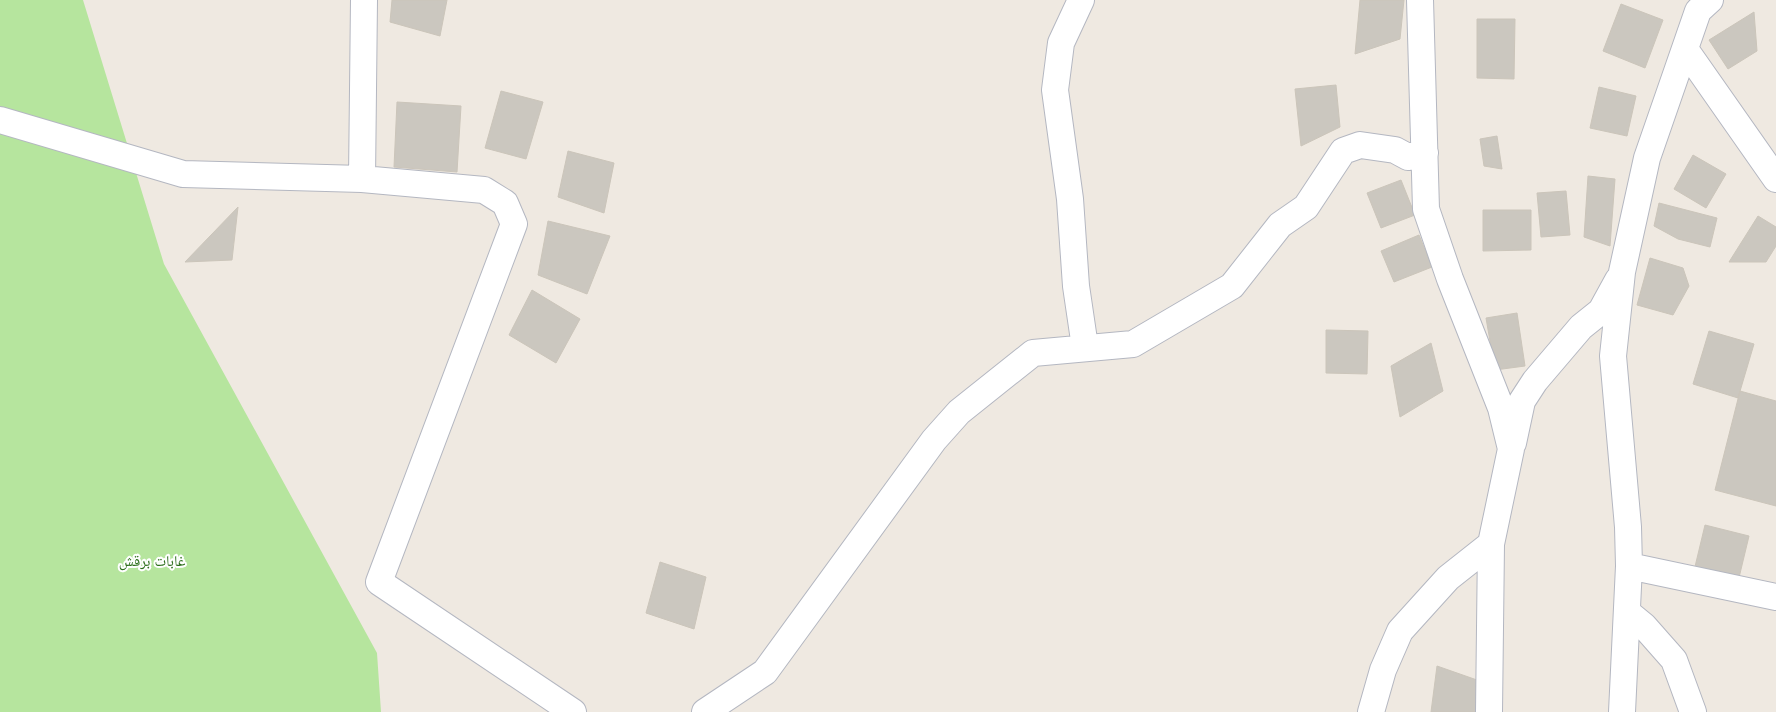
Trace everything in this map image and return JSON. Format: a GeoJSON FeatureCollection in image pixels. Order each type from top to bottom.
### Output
{"type":"FeatureCollection","features":[{"type":"Feature","properties":{"kind":"street"},"geometry":{"type":"LineString","coordinates":[[362,179],[364,0]]}},
{"type":"Feature","properties":{"kind":"street"},"geometry":{"type":"LineString","coordinates":[[1081,0],[1061,43],[1056,90],[1070,199],[1076,286],[1085,346]]}},
{"type":"Feature","properties":{"kind":"street"},"geometry":{"type":"LineString","coordinates":[[1420,0],[1426,209],[1450,278],[1501,408],[1511,449]]}},
{"type":"Feature","properties":{"kind":"street"},"geometry":{"type":"LineString","coordinates":[[1622,712],[1629,566],[1613,356],[1622,272],[1647,158],[1698,11],[1710,0]]}},
{"type":"Feature","properties":{"kind":"street"},"geometry":{"type":"LineString","coordinates":[[1685,50],[1776,179]]}},
{"type":"Feature","properties":{"kind":"street"},"geometry":{"type":"LineString","coordinates":[[0,120],[183,174],[362,179],[484,190],[505,202],[514,224],[379,582],[572,712]]}},
{"type":"Feature","properties":{"kind":"street"},"geometry":{"type":"LineString","coordinates":[[705,712],[765,672],[934,440],[959,412],[1033,353],[1085,346],[1133,344],[1232,286],[1280,225],[1306,207],[1343,151],[1360,145],[1395,150],[1408,157],[1425,154]]}},
{"type":"Feature","properties":{"kind":"street"},"geometry":{"type":"LineString","coordinates":[[1489,712],[1491,544],[1522,401],[1535,381],[1581,327],[1601,311],[1622,272]]}},
{"type":"Feature","properties":{"kind":"street"},"geometry":{"type":"LineString","coordinates":[[1370,712],[1383,670],[1400,631],[1448,578],[1491,544]]}},
{"type":"Feature","properties":{"kind":"street"},"geometry":{"type":"LineString","coordinates":[[1629,566],[1776,598]]}},
{"type":"Feature","properties":{"kind":"street"},"geometry":{"type":"LineString","coordinates":[[1627,612],[1644,626],[1674,660],[1693,712]]}},
{"type":"Feature","properties":{"kind":"green space","name":"غابات برقش"},"geometry":{"type":"Polygon","coordinates":[[[0,0],[83,0],[164,264],[377,653],[381,712],[0,712],[0,0]]]}},
{"type":"Feature","properties":{"kind":"building"},"geometry":{"type":"Polygon","coordinates":[[[392,0],[447,0],[440,36],[390,22],[392,0]]]}},
{"type":"Feature","properties":{"kind":"building"},"geometry":{"type":"Polygon","coordinates":[[[1360,0],[1404,0],[1400,39],[1355,54],[1360,0]]]}},
{"type":"Feature","properties":{"kind":"building"},"geometry":{"type":"Polygon","coordinates":[[[1621,4],[1663,20],[1645,68],[1603,51],[1621,4]]]}},
{"type":"Feature","properties":{"kind":"building"},"geometry":{"type":"Polygon","coordinates":[[[1754,12],[1757,51],[1728,69],[1709,40],[1754,12]]]}},
{"type":"Feature","properties":{"kind":"building"},"geometry":{"type":"Polygon","coordinates":[[[1477,19],[1515,19],[1514,79],[1477,78],[1477,19]]]}},
{"type":"Feature","properties":{"kind":"building"},"geometry":{"type":"Polygon","coordinates":[[[1336,85],[1340,127],[1301,146],[1295,89],[1336,85]]]}},
{"type":"Feature","properties":{"kind":"building"},"geometry":{"type":"Polygon","coordinates":[[[1599,87],[1636,96],[1627,136],[1590,128],[1599,87]]]}},
{"type":"Feature","properties":{"kind":"building"},"geometry":{"type":"Polygon","coordinates":[[[501,91],[543,102],[526,159],[485,148],[501,91]]]}},
{"type":"Feature","properties":{"kind":"building"},"geometry":{"type":"Polygon","coordinates":[[[397,102],[461,106],[457,172],[394,167],[397,102]]]}},
{"type":"Feature","properties":{"kind":"building"},"geometry":{"type":"Polygon","coordinates":[[[1497,136],[1502,169],[1484,166],[1480,139],[1497,136]]]}},
{"type":"Feature","properties":{"kind":"building"},"geometry":{"type":"Polygon","coordinates":[[[568,151],[614,163],[604,213],[558,197],[568,151]]]}},
{"type":"Feature","properties":{"kind":"building"},"geometry":{"type":"Polygon","coordinates":[[[1693,155],[1726,174],[1706,208],[1674,189],[1693,155]]]}},
{"type":"Feature","properties":{"kind":"building"},"geometry":{"type":"Polygon","coordinates":[[[1588,176],[1615,179],[1610,246],[1584,237],[1588,176]]]}},
{"type":"Feature","properties":{"kind":"building"},"geometry":{"type":"Polygon","coordinates":[[[1401,180],[1415,215],[1381,228],[1367,193],[1401,180]]]}},
{"type":"Feature","properties":{"kind":"building"},"geometry":{"type":"Polygon","coordinates":[[[1566,191],[1570,235],[1541,237],[1537,193],[1566,191]]]}},
{"type":"Feature","properties":{"kind":"building"},"geometry":{"type":"Polygon","coordinates":[[[1659,203],[1717,218],[1710,247],[1678,239],[1654,226],[1659,203]]]}},
{"type":"Feature","properties":{"kind":"building"},"geometry":{"type":"Polygon","coordinates":[[[238,207],[232,260],[185,262],[238,207]]]}},
{"type":"Feature","properties":{"kind":"building"},"geometry":{"type":"Polygon","coordinates":[[[1483,210],[1531,210],[1531,250],[1483,251],[1483,210]]]}},
{"type":"Feature","properties":{"kind":"building"},"geometry":{"type":"Polygon","coordinates":[[[1758,216],[1776,227],[1776,246],[1766,262],[1729,262],[1758,216]]]}},
{"type":"Feature","properties":{"kind":"building"},"geometry":{"type":"Polygon","coordinates":[[[548,221],[610,236],[587,294],[538,275],[548,221]]]}},
{"type":"Feature","properties":{"kind":"building"},"geometry":{"type":"Polygon","coordinates":[[[1419,235],[1432,267],[1394,282],[1381,251],[1419,235]]]}},
{"type":"Feature","properties":{"kind":"building"},"geometry":{"type":"Polygon","coordinates":[[[1650,258],[1683,268],[1689,286],[1673,315],[1637,305],[1650,258]]]}},
{"type":"Feature","properties":{"kind":"building"},"geometry":{"type":"Polygon","coordinates":[[[532,290],[580,319],[556,363],[509,335],[532,290]]]}},
{"type":"Feature","properties":{"kind":"building"},"geometry":{"type":"Polygon","coordinates":[[[1517,313],[1525,366],[1495,370],[1486,318],[1517,313]]]}},
{"type":"Feature","properties":{"kind":"building"},"geometry":{"type":"Polygon","coordinates":[[[1326,330],[1368,331],[1367,374],[1326,373],[1326,330]]]}},
{"type":"Feature","properties":{"kind":"building"},"geometry":{"type":"Polygon","coordinates":[[[1709,331],[1754,344],[1738,398],[1693,384],[1709,331]]]}},
{"type":"Feature","properties":{"kind":"building"},"geometry":{"type":"Polygon","coordinates":[[[1431,343],[1443,391],[1400,417],[1391,366],[1431,343]]]}},
{"type":"Feature","properties":{"kind":"building"},"geometry":{"type":"Polygon","coordinates":[[[1740,391],[1776,401],[1776,506],[1715,490],[1740,391]]]}},
{"type":"Feature","properties":{"kind":"building"},"geometry":{"type":"Polygon","coordinates":[[[1705,525],[1749,536],[1737,586],[1693,575],[1705,525]]]}},
{"type":"Feature","properties":{"kind":"building"},"geometry":{"type":"Polygon","coordinates":[[[660,562],[706,577],[694,629],[646,613],[660,562]]]}},
{"type":"Feature","properties":{"kind":"building"},"geometry":{"type":"Polygon","coordinates":[[[1437,666],[1477,680],[1477,712],[1431,712],[1437,666]]]}}]}
